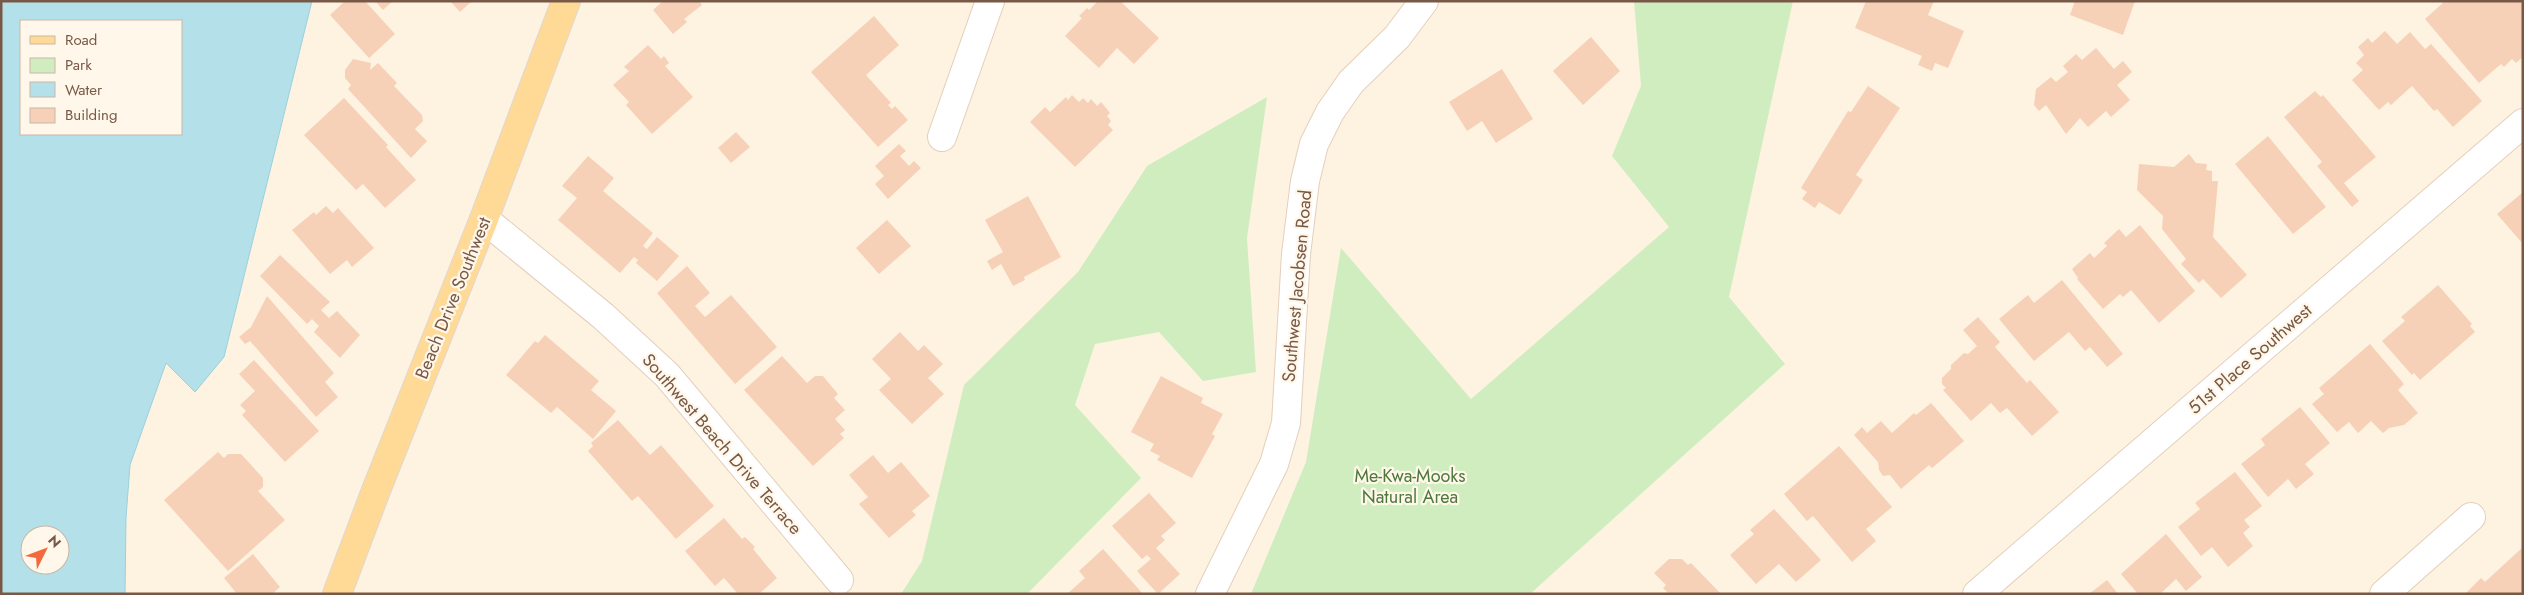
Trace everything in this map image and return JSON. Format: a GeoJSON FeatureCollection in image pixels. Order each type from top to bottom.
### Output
{"type":"FeatureCollection","features":[{"type":"Feature","properties":{"kind":"main road","name":"Beach Drive Southwest"},"geometry":{"type":"LineString","coordinates":[[337,594],[375,492],[484,219],[566,1]]}},
{"type":"Feature","properties":{"kind":"street"},"geometry":{"type":"LineString","coordinates":[[942,138],[990,1]]}},
{"type":"Feature","properties":{"kind":"street","name":"Southwest Jacobsen Road"},"geometry":{"type":"LineString","coordinates":[[1210,594],[1274,464],[1286,423],[1296,254],[1305,181],[1314,144],[1330,112],[1351,82],[1397,36],[1424,1]]}},
{"type":"Feature","properties":{"kind":"street","name":"51st Place Southwest"},"geometry":{"type":"LineString","coordinates":[[1977,594],[2523,123]]}},
{"type":"Feature","properties":{"kind":"street","name":"Southwest Beach Drive Terrace"},"geometry":{"type":"LineString","coordinates":[[484,219],[603,316],[667,375],[839,580]]}},
{"type":"Feature","properties":{"kind":"street"},"geometry":{"type":"LineString","coordinates":[[2384,594],[2471,517]]}},
{"type":"Feature","properties":{"kind":"green space","name":"Me-Kwa-Mooks Natural Area"},"geometry":{"type":"Polygon","coordinates":[[[1634,1],[1793,1],[1729,297],[1785,364],[1530,594],[1251,594],[1306,462],[1341,248],[1471,399],[1669,227],[1612,156],[1641,86],[1634,1]]]}},
{"type":"Feature","properties":{"kind":"green space"},"geometry":{"type":"Polygon","coordinates":[[[1267,97],[1247,238],[1256,372],[1203,381],[1159,332],[1095,344],[1075,405],[1141,478],[1027,594],[901,594],[922,561],[964,385],[1078,272],[1147,166],[1267,97]]]}},
{"type":"Feature","properties":{"kind":"water"},"geometry":{"type":"Polygon","coordinates":[[[1,1],[312,1],[224,357],[195,392],[166,363],[130,465],[126,518],[125,594],[1,594],[1,1]]]}},
{"type":"Feature","properties":{"kind":"building"},"geometry":{"type":"Polygon","coordinates":[[[345,1],[365,1],[395,34],[369,58],[330,15],[345,1]]]}},
{"type":"Feature","properties":{"kind":"building"},"geometry":{"type":"Polygon","coordinates":[[[375,1],[393,1],[383,10],[375,1]]]}},
{"type":"Feature","properties":{"kind":"building"},"geometry":{"type":"Polygon","coordinates":[[[450,1],[472,1],[460,12],[450,1]]]}},
{"type":"Feature","properties":{"kind":"building"},"geometry":{"type":"Polygon","coordinates":[[[663,1],[699,1],[702,5],[684,19],[687,22],[673,34],[653,10],[663,1]]]}},
{"type":"Feature","properties":{"kind":"building"},"geometry":{"type":"Polygon","coordinates":[[[1098,1],[1120,1],[1159,38],[1134,64],[1117,48],[1099,68],[1065,36],[1082,18],[1079,16],[1098,1]]]}},
{"type":"Feature","properties":{"kind":"building"},"geometry":{"type":"Polygon","coordinates":[[[1866,1],[1934,1],[1928,15],[1964,31],[1948,68],[1935,63],[1932,71],[1918,65],[1922,56],[1855,28],[1866,1]]]}},
{"type":"Feature","properties":{"kind":"building"},"geometry":{"type":"Polygon","coordinates":[[[2075,1],[2135,1],[2123,35],[2070,15],[2075,1]]]}},
{"type":"Feature","properties":{"kind":"building"},"geometry":{"type":"Polygon","coordinates":[[[2445,1],[2447,3],[2449,1],[2523,1],[2523,57],[2516,63],[2512,59],[2504,67],[2501,64],[2479,83],[2425,19],[2445,1]]]}},
{"type":"Feature","properties":{"kind":"building"},"geometry":{"type":"Polygon","coordinates":[[[874,16],[899,45],[866,75],[891,103],[888,105],[892,109],[895,106],[908,120],[878,147],[811,72],[874,16]]]}},
{"type":"Feature","properties":{"kind":"building"},"geometry":{"type":"Polygon","coordinates":[[[2385,31],[2397,44],[2410,32],[2425,49],[2431,44],[2482,101],[2453,127],[2437,109],[2434,111],[2412,86],[2391,105],[2388,102],[2379,110],[2352,80],[2363,70],[2356,63],[2364,55],[2358,47],[2368,38],[2372,43],[2385,31]]]}},
{"type":"Feature","properties":{"kind":"building"},"geometry":{"type":"Polygon","coordinates":[[[1591,37],[1620,71],[1583,105],[1553,71],[1591,37]]]}},
{"type":"Feature","properties":{"kind":"building"},"geometry":{"type":"Polygon","coordinates":[[[648,45],[661,59],[664,56],[669,63],[665,66],[693,97],[652,134],[626,105],[629,102],[613,85],[629,71],[624,67],[648,45]]]}},
{"type":"Feature","properties":{"kind":"building"},"geometry":{"type":"Polygon","coordinates":[[[2096,48],[2114,69],[2123,61],[2132,72],[2117,85],[2130,100],[2111,117],[2106,111],[2088,127],[2080,118],[2066,134],[2046,105],[2039,111],[2034,105],[2036,89],[2051,77],[2056,82],[2068,72],[2063,66],[2076,54],[2082,60],[2096,48]]]}},
{"type":"Feature","properties":{"kind":"building"},"geometry":{"type":"Polygon","coordinates":[[[353,59],[371,63],[370,70],[378,63],[397,83],[394,86],[422,115],[423,121],[415,129],[427,141],[411,158],[348,89],[351,85],[345,78],[345,70],[353,59]]]}},
{"type":"Feature","properties":{"kind":"building"},"geometry":{"type":"Polygon","coordinates":[[[1502,69],[1533,119],[1496,143],[1482,121],[1467,131],[1449,102],[1502,69]]]}},
{"type":"Feature","properties":{"kind":"building"},"geometry":{"type":"Polygon","coordinates":[[[1868,86],[1900,108],[1856,175],[1863,180],[1840,215],[1819,202],[1815,208],[1802,199],[1807,192],[1801,188],[1848,111],[1851,112],[1868,86]]]}},
{"type":"Feature","properties":{"kind":"building"},"geometry":{"type":"Polygon","coordinates":[[[2315,91],[2321,97],[2323,95],[2376,157],[2344,183],[2359,201],[2352,207],[2317,166],[2322,162],[2284,117],[2315,91]]]}},
{"type":"Feature","properties":{"kind":"building"},"geometry":{"type":"Polygon","coordinates":[[[1072,95],[1079,102],[1083,98],[1088,103],[1091,99],[1097,106],[1101,102],[1110,113],[1107,116],[1111,121],[1108,125],[1113,130],[1075,167],[1030,122],[1045,107],[1050,112],[1066,97],[1068,100],[1072,95]]]}},
{"type":"Feature","properties":{"kind":"building"},"geometry":{"type":"Polygon","coordinates":[[[344,98],[388,145],[386,147],[416,180],[385,208],[363,184],[356,190],[304,135],[344,98]]]}},
{"type":"Feature","properties":{"kind":"building"},"geometry":{"type":"Polygon","coordinates":[[[736,132],[750,147],[731,163],[718,148],[736,132]]]}},
{"type":"Feature","properties":{"kind":"building"},"geometry":{"type":"Polygon","coordinates":[[[2268,136],[2326,207],[2293,234],[2235,164],[2268,136]]]}},
{"type":"Feature","properties":{"kind":"building"},"geometry":{"type":"Polygon","coordinates":[[[899,144],[906,151],[900,156],[909,166],[914,161],[921,168],[888,199],[875,184],[884,176],[875,166],[899,144]]]}},
{"type":"Feature","properties":{"kind":"building"},"geometry":{"type":"Polygon","coordinates":[[[2189,154],[2196,163],[2207,164],[2206,170],[2212,171],[2212,181],[2218,181],[2213,237],[2247,275],[2221,298],[2203,279],[2199,283],[2181,264],[2186,259],[2162,229],[2163,216],[2137,190],[2139,164],[2174,167],[2189,154]]]}},
{"type":"Feature","properties":{"kind":"building"},"geometry":{"type":"Polygon","coordinates":[[[588,156],[614,178],[603,191],[653,233],[643,246],[647,249],[657,237],[679,256],[657,281],[636,263],[638,260],[634,257],[620,273],[558,220],[577,198],[562,186],[588,156]]]}},
{"type":"Feature","properties":{"kind":"building"},"geometry":{"type":"Polygon","coordinates":[[[2523,193],[2523,244],[2497,214],[2523,193]]]}},
{"type":"Feature","properties":{"kind":"building"},"geometry":{"type":"Polygon","coordinates":[[[1028,196],[1061,257],[1024,277],[1025,280],[1013,286],[1001,264],[992,270],[987,261],[1003,252],[985,220],[1028,196]]]}},
{"type":"Feature","properties":{"kind":"building"},"geometry":{"type":"Polygon","coordinates":[[[326,206],[333,213],[338,208],[374,248],[352,267],[347,260],[330,274],[292,230],[314,212],[316,215],[326,206]]]}},
{"type":"Feature","properties":{"kind":"building"},"geometry":{"type":"Polygon","coordinates":[[[887,220],[911,246],[879,274],[856,248],[887,220]]]}},
{"type":"Feature","properties":{"kind":"building"},"geometry":{"type":"Polygon","coordinates":[[[2140,225],[2195,291],[2159,323],[2131,290],[2123,297],[2120,294],[2103,309],[2077,279],[2072,269],[2090,253],[2094,258],[2107,246],[2104,243],[2119,229],[2126,237],[2140,225]]]}},
{"type":"Feature","properties":{"kind":"building"},"geometry":{"type":"Polygon","coordinates":[[[280,255],[330,302],[321,310],[329,318],[337,311],[360,335],[340,358],[314,332],[319,326],[312,319],[307,324],[260,276],[280,255]]]}},
{"type":"Feature","properties":{"kind":"building"},"geometry":{"type":"Polygon","coordinates":[[[687,266],[710,293],[695,306],[705,317],[731,295],[777,347],[735,384],[657,293],[687,266]]]}},
{"type":"Feature","properties":{"kind":"building"},"geometry":{"type":"Polygon","coordinates":[[[2062,280],[2123,354],[2107,367],[2090,347],[2085,351],[2069,332],[2034,361],[1999,319],[2028,295],[2034,303],[2062,280]]]}},
{"type":"Feature","properties":{"kind":"building"},"geometry":{"type":"Polygon","coordinates":[[[2438,285],[2472,324],[2470,326],[2475,332],[2420,380],[2414,373],[2412,375],[2382,341],[2405,321],[2401,317],[2438,285]]]}},
{"type":"Feature","properties":{"kind":"building"},"geometry":{"type":"Polygon","coordinates":[[[267,296],[334,373],[325,382],[338,397],[316,417],[250,341],[245,344],[239,337],[251,327],[267,296]]]}},
{"type":"Feature","properties":{"kind":"building"},"geometry":{"type":"Polygon","coordinates":[[[1978,317],[2000,342],[1995,347],[2027,383],[2030,380],[2059,412],[2032,436],[2007,408],[2000,413],[1991,403],[1971,421],[1943,390],[1946,388],[1942,384],[1942,378],[1951,369],[1951,365],[1964,353],[1968,354],[1977,346],[1963,330],[1978,317]]]}},
{"type":"Feature","properties":{"kind":"building"},"geometry":{"type":"Polygon","coordinates":[[[900,332],[918,351],[924,345],[943,364],[928,378],[944,394],[912,424],[879,390],[891,379],[872,359],[900,332]]]}},
{"type":"Feature","properties":{"kind":"building"},"geometry":{"type":"Polygon","coordinates":[[[545,335],[599,381],[591,390],[616,411],[593,439],[557,407],[551,413],[506,375],[535,341],[538,343],[545,335]]]}},
{"type":"Feature","properties":{"kind":"building"},"geometry":{"type":"Polygon","coordinates":[[[2370,344],[2404,384],[2398,390],[2418,413],[2404,425],[2389,428],[2383,433],[2371,421],[2358,433],[2349,422],[2337,432],[2312,404],[2324,394],[2319,388],[2370,344]]]}},
{"type":"Feature","properties":{"kind":"building"},"geometry":{"type":"Polygon","coordinates":[[[782,356],[807,383],[815,376],[823,376],[838,394],[834,398],[845,410],[835,419],[845,430],[840,434],[844,438],[813,466],[744,390],[782,356]]]}},
{"type":"Feature","properties":{"kind":"building"},"geometry":{"type":"Polygon","coordinates":[[[254,360],[319,431],[285,462],[242,415],[246,411],[240,405],[255,391],[239,374],[254,360]]]}},
{"type":"Feature","properties":{"kind":"building"},"geometry":{"type":"Polygon","coordinates":[[[1161,376],[1203,398],[1201,403],[1223,414],[1212,434],[1215,436],[1192,478],[1157,460],[1160,456],[1150,451],[1154,444],[1131,432],[1161,376]]]}},
{"type":"Feature","properties":{"kind":"building"},"geometry":{"type":"Polygon","coordinates":[[[1931,403],[1964,441],[1932,468],[1929,465],[1901,489],[1890,475],[1883,476],[1879,470],[1878,462],[1854,435],[1862,427],[1867,433],[1881,421],[1892,433],[1914,413],[1916,415],[1931,403]]]}},
{"type":"Feature","properties":{"kind":"building"},"geometry":{"type":"Polygon","coordinates":[[[2300,407],[2330,443],[2305,464],[2314,474],[2296,489],[2288,479],[2268,497],[2241,464],[2265,445],[2261,439],[2300,407]]]}},
{"type":"Feature","properties":{"kind":"building"},"geometry":{"type":"Polygon","coordinates":[[[618,420],[650,455],[661,445],[714,506],[676,539],[638,496],[632,501],[588,451],[593,446],[591,443],[618,420]]]}},
{"type":"Feature","properties":{"kind":"building"},"geometry":{"type":"Polygon","coordinates":[[[1839,446],[1892,507],[1866,529],[1876,541],[1852,562],[1813,516],[1807,521],[1784,494],[1839,446]]]}},
{"type":"Feature","properties":{"kind":"building"},"geometry":{"type":"Polygon","coordinates":[[[218,452],[224,458],[228,454],[241,454],[263,478],[263,487],[258,491],[285,520],[228,571],[164,500],[218,452]]]}},
{"type":"Feature","properties":{"kind":"building"},"geometry":{"type":"Polygon","coordinates":[[[873,455],[888,473],[901,462],[930,496],[912,511],[916,515],[889,538],[859,504],[868,497],[849,475],[873,455]]]}},
{"type":"Feature","properties":{"kind":"building"},"geometry":{"type":"Polygon","coordinates":[[[2235,472],[2262,506],[2244,520],[2250,527],[2243,533],[2253,546],[2228,567],[2212,547],[2201,556],[2178,527],[2200,509],[2195,503],[2235,472]]]}},
{"type":"Feature","properties":{"kind":"building"},"geometry":{"type":"Polygon","coordinates":[[[1149,493],[1176,523],[1161,536],[1165,540],[1156,548],[1180,574],[1158,594],[1137,571],[1151,559],[1147,555],[1142,559],[1112,526],[1149,493]]]}},
{"type":"Feature","properties":{"kind":"building"},"geometry":{"type":"Polygon","coordinates":[[[1774,509],[1821,560],[1796,582],[1779,564],[1756,584],[1730,555],[1754,534],[1750,530],[1774,509]]]}},
{"type":"Feature","properties":{"kind":"building"},"geometry":{"type":"Polygon","coordinates":[[[724,518],[742,539],[745,537],[755,547],[753,549],[777,578],[759,594],[738,594],[724,578],[715,586],[685,551],[724,518]]]}},
{"type":"Feature","properties":{"kind":"building"},"geometry":{"type":"Polygon","coordinates":[[[2166,534],[2202,577],[2186,591],[2176,579],[2160,594],[2138,594],[2121,574],[2166,534]]]}},
{"type":"Feature","properties":{"kind":"building"},"geometry":{"type":"Polygon","coordinates":[[[2523,547],[2523,594],[2465,594],[2481,578],[2485,582],[2523,547]]]}},
{"type":"Feature","properties":{"kind":"building"},"geometry":{"type":"Polygon","coordinates":[[[1103,549],[1143,594],[1067,594],[1085,578],[1079,571],[1103,549]]]}},
{"type":"Feature","properties":{"kind":"building"},"geometry":{"type":"Polygon","coordinates":[[[253,554],[280,587],[272,594],[237,594],[224,578],[253,554]]]}},
{"type":"Feature","properties":{"kind":"building"},"geometry":{"type":"Polygon","coordinates":[[[1669,559],[1682,559],[1688,565],[1691,563],[1721,594],[1669,594],[1663,588],[1666,585],[1654,573],[1669,559]]]}},
{"type":"Feature","properties":{"kind":"building"},"geometry":{"type":"Polygon","coordinates":[[[2107,580],[2118,594],[2089,594],[2107,580]]]}}]}
